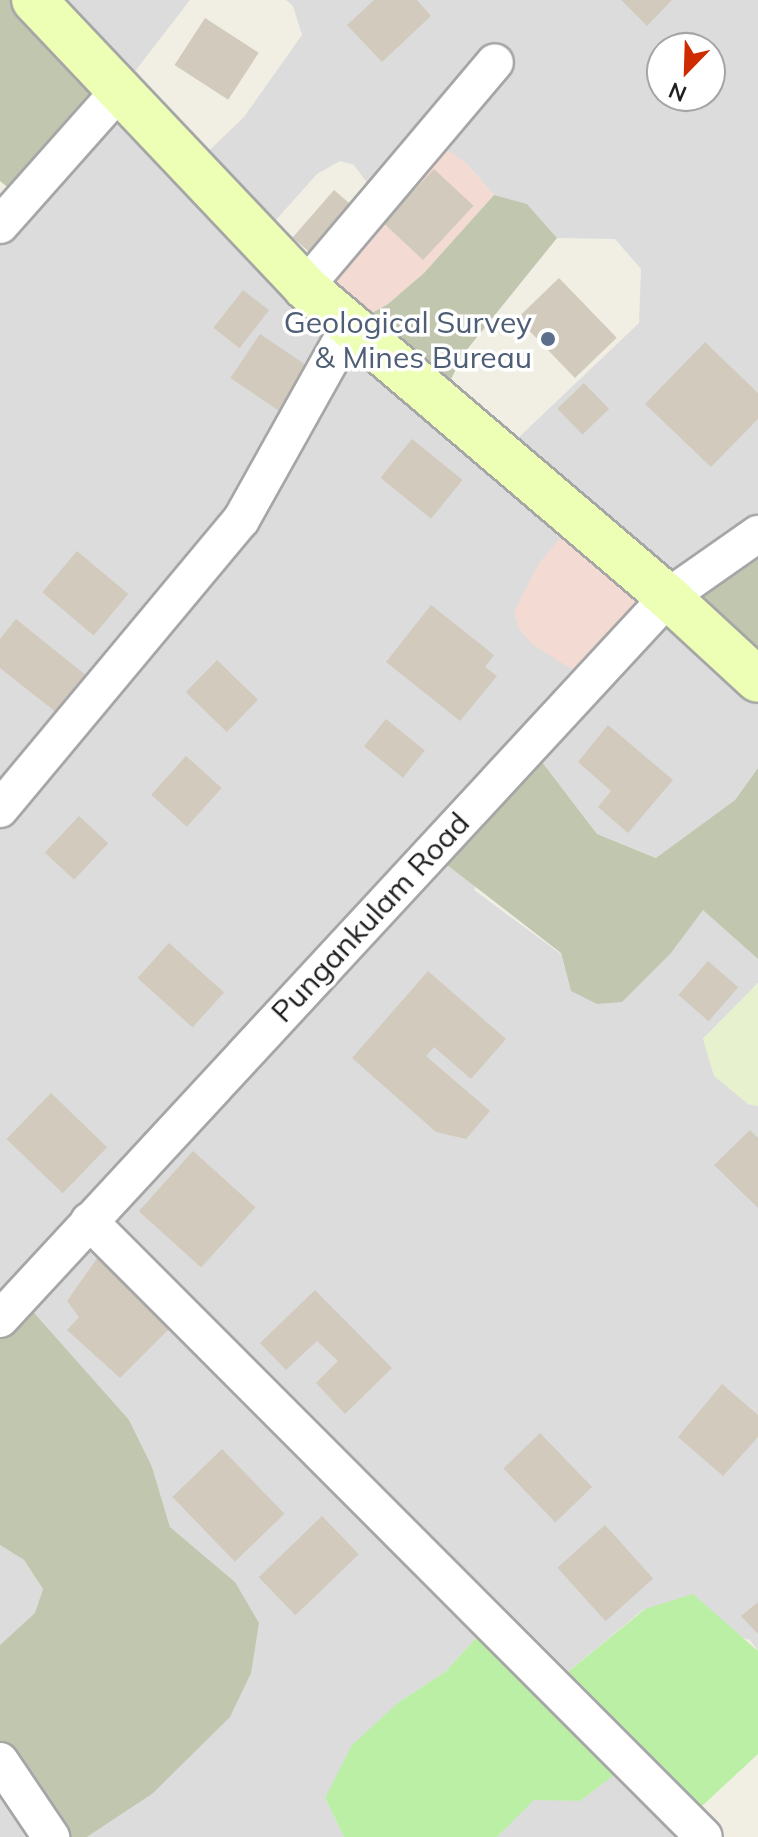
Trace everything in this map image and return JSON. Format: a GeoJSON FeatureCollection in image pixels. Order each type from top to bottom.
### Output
{"type":"FeatureCollection","features":[{"type":"Feature","properties":{"kind":"main road"},"geometry":{"type":"LineString","coordinates":[[34,0],[305,287],[668,597],[758,680]]}},
{"type":"Feature","properties":{"kind":"street"},"geometry":{"type":"LineString","coordinates":[[305,287],[495,62]]}},
{"type":"Feature","properties":{"kind":"street"},"geometry":{"type":"LineString","coordinates":[[0,225],[118,92]]}},
{"type":"Feature","properties":{"kind":"street"},"geometry":{"type":"LineString","coordinates":[[0,809],[241,520],[350,325]]}},
{"type":"Feature","properties":{"kind":"street","name":"Pungankulam Road"},"geometry":{"type":"LineString","coordinates":[[0,1319],[668,597],[758,534]]}},
{"type":"Feature","properties":{"kind":"street"},"geometry":{"type":"LineString","coordinates":[[89,1221],[704,1837]]}},
{"type":"Feature","properties":{"kind":"street"},"geometry":{"type":"LineString","coordinates":[[0,1761],[51,1837]]}},
{"type":"Feature","properties":{"kind":"shaded area"},"geometry":{"type":"Polygon","coordinates":[[[0,0],[34,0],[118,92],[22,199],[0,181],[0,0]]]}},
{"type":"Feature","properties":{"kind":"shaded area"},"geometry":{"type":"Polygon","coordinates":[[[34,0],[190,0],[119,92],[191,168],[244,117],[302,35],[293,6],[286,0],[758,0],[758,768],[735,800],[657,858],[597,834],[529,745],[474,890],[561,954],[571,991],[671,953],[703,909],[758,959],[758,983],[703,1039],[748,1104],[758,1106],[758,1651],[750,1640],[644,1609],[552,1685],[490,1623],[445,1672],[399,1702],[325,1798],[344,1837],[87,1837],[152,1794],[235,1582],[170,1527],[152,1467],[0,1317],[0,225],[22,199],[34,0]],[[340,161],[317,174],[258,240],[500,455],[639,323],[641,269],[615,239],[557,238],[527,204],[494,195],[466,163],[379,199],[354,165],[340,161]]]}},
{"type":"Feature","properties":{"kind":"shaded area"},"geometry":{"type":"Polygon","coordinates":[[[431,138],[466,163],[494,195],[424,273],[388,304],[350,325],[305,287],[431,138]]]}},
{"type":"Feature","properties":{"kind":"shaded area"},"geometry":{"type":"Polygon","coordinates":[[[494,195],[527,204],[557,238],[465,352],[439,402],[350,325],[388,304],[424,273],[494,195]]]}},
{"type":"Feature","properties":{"kind":"shaded area"},"geometry":{"type":"Polygon","coordinates":[[[576,520],[668,597],[591,681],[533,645],[519,629],[514,612],[539,563],[576,520]]]}},
{"type":"Feature","properties":{"kind":"shaded area"},"geometry":{"type":"Polygon","coordinates":[[[758,538],[758,680],[668,597],[758,538]]]}},
{"type":"Feature","properties":{"kind":"shaded area"},"geometry":{"type":"Polygon","coordinates":[[[529,745],[597,834],[656,858],[735,800],[758,768],[758,959],[703,910],[671,953],[622,1002],[597,1004],[571,991],[561,953],[442,861],[529,745]]]}},
{"type":"Feature","properties":{"kind":"shaded area"},"geometry":{"type":"Polygon","coordinates":[[[758,983],[758,1106],[748,1104],[714,1076],[703,1039],[758,983]]]}},
{"type":"Feature","properties":{"kind":"shaded area"},"geometry":{"type":"Polygon","coordinates":[[[19,1296],[129,1420],[152,1467],[170,1527],[235,1582],[259,1623],[251,1673],[230,1717],[152,1794],[87,1837],[51,1837],[0,1761],[0,1645],[35,1613],[43,1589],[24,1560],[0,1545],[0,1317],[19,1296]]]}},
{"type":"Feature","properties":{"kind":"shaded area"},"geometry":{"type":"Polygon","coordinates":[[[0,1545],[24,1560],[43,1589],[36,1613],[0,1645],[0,1545]]]}},
{"type":"Feature","properties":{"kind":"shaded area"},"geometry":{"type":"Polygon","coordinates":[[[0,1761],[51,1837],[0,1837],[0,1761]]]}},
{"type":"Feature","properties":{"kind":"shaded area"},"geometry":{"type":"Polygon","coordinates":[[[630,1762],[704,1837],[497,1837],[534,1799],[580,1801],[630,1762]]]}},
{"type":"Feature","properties":{"kind":"green space"},"geometry":{"type":"Polygon","coordinates":[[[693,1594],[758,1651],[758,1754],[687,1820],[630,1763],[580,1801],[534,1800],[497,1837],[344,1837],[325,1798],[352,1745],[399,1702],[445,1672],[490,1623],[552,1685],[645,1609],[693,1594]]]}},
{"type":"Feature","properties":{"kind":"building"},"geometry":{"type":"Polygon","coordinates":[[[374,0],[417,0],[431,16],[382,62],[347,25],[374,0]]]}},
{"type":"Feature","properties":{"kind":"building"},"geometry":{"type":"Polygon","coordinates":[[[621,0],[672,0],[647,26],[621,0]]]}},
{"type":"Feature","properties":{"kind":"building"},"geometry":{"type":"Polygon","coordinates":[[[205,18],[259,53],[228,100],[175,65],[205,18]]]}},
{"type":"Feature","properties":{"kind":"building"},"geometry":{"type":"Polygon","coordinates":[[[434,169],[473,206],[423,260],[384,223],[434,169]]]}},
{"type":"Feature","properties":{"kind":"building"},"geometry":{"type":"Polygon","coordinates":[[[334,190],[355,208],[314,256],[293,238],[334,190]]]}},
{"type":"Feature","properties":{"kind":"building"},"geometry":{"type":"Polygon","coordinates":[[[559,278],[617,338],[575,378],[517,318],[559,278]]]}},
{"type":"Feature","properties":{"kind":"building"},"geometry":{"type":"Polygon","coordinates":[[[243,290],[269,310],[239,348],[213,328],[243,290]]]}},
{"type":"Feature","properties":{"kind":"building"},"geometry":{"type":"Polygon","coordinates":[[[260,334],[309,367],[279,411],[230,378],[260,334]]]}},
{"type":"Feature","properties":{"kind":"building"},"geometry":{"type":"Polygon","coordinates":[[[705,342],[758,393],[758,419],[711,467],[645,404],[705,342]]]}},
{"type":"Feature","properties":{"kind":"building"},"geometry":{"type":"Polygon","coordinates":[[[584,383],[609,409],[582,435],[557,409],[584,383]]]}},
{"type":"Feature","properties":{"kind":"building"},"geometry":{"type":"Polygon","coordinates":[[[412,439],[463,480],[431,519],[381,478],[412,439]]]}},
{"type":"Feature","properties":{"kind":"building"},"geometry":{"type":"Polygon","coordinates":[[[77,551],[128,594],[94,635],[42,592],[77,551]]]}},
{"type":"Feature","properties":{"kind":"building"},"geometry":{"type":"Polygon","coordinates":[[[431,605],[494,655],[485,667],[497,676],[460,721],[386,662],[431,605]]]}},
{"type":"Feature","properties":{"kind":"building"},"geometry":{"type":"Polygon","coordinates":[[[16,619],[92,680],[62,717],[0,668],[0,639],[16,619]]]}},
{"type":"Feature","properties":{"kind":"building"},"geometry":{"type":"Polygon","coordinates":[[[217,660],[258,700],[227,732],[186,692],[217,660]]]}},
{"type":"Feature","properties":{"kind":"building"},"geometry":{"type":"Polygon","coordinates":[[[386,719],[425,750],[403,778],[364,746],[386,719]]]}},
{"type":"Feature","properties":{"kind":"building"},"geometry":{"type":"Polygon","coordinates":[[[608,725],[673,780],[628,833],[598,807],[611,791],[578,762],[608,725]]]}},
{"type":"Feature","properties":{"kind":"building"},"geometry":{"type":"Polygon","coordinates":[[[186,756],[222,788],[187,827],[151,795],[186,756]]]}},
{"type":"Feature","properties":{"kind":"building"},"geometry":{"type":"Polygon","coordinates":[[[79,816],[108,843],[74,880],[45,853],[79,816]]]}},
{"type":"Feature","properties":{"kind":"building"},"geometry":{"type":"Polygon","coordinates":[[[169,943],[224,993],[193,1027],[138,978],[169,943]]]}},
{"type":"Feature","properties":{"kind":"building"},"geometry":{"type":"Polygon","coordinates":[[[708,961],[738,987],[709,1021],[678,995],[708,961]]]}},
{"type":"Feature","properties":{"kind":"building"},"geometry":{"type":"Polygon","coordinates":[[[428,971],[506,1039],[471,1079],[434,1047],[426,1056],[490,1111],[466,1139],[436,1132],[352,1058],[428,971]]]}},
{"type":"Feature","properties":{"kind":"building"},"geometry":{"type":"Polygon","coordinates":[[[51,1093],[107,1147],[63,1193],[7,1139],[51,1093]]]}},
{"type":"Feature","properties":{"kind":"building"},"geometry":{"type":"Polygon","coordinates":[[[750,1130],[758,1138],[758,1208],[714,1165],[750,1130]]]}},
{"type":"Feature","properties":{"kind":"building"},"geometry":{"type":"Polygon","coordinates":[[[193,1151],[255,1207],[201,1267],[139,1211],[193,1151]]]}},
{"type":"Feature","properties":{"kind":"building"},"geometry":{"type":"Polygon","coordinates":[[[98,1257],[172,1326],[120,1378],[67,1330],[79,1317],[67,1301],[98,1257]]]}},
{"type":"Feature","properties":{"kind":"building"},"geometry":{"type":"Polygon","coordinates":[[[315,1290],[392,1368],[345,1414],[316,1383],[338,1361],[317,1341],[286,1370],[260,1343],[315,1290]]]}},
{"type":"Feature","properties":{"kind":"building"},"geometry":{"type":"Polygon","coordinates":[[[722,1384],[758,1415],[758,1437],[723,1476],[678,1437],[722,1384]]]}},
{"type":"Feature","properties":{"kind":"building"},"geometry":{"type":"Polygon","coordinates":[[[540,1433],[592,1487],[555,1522],[503,1468],[540,1433]]]}},
{"type":"Feature","properties":{"kind":"building"},"geometry":{"type":"Polygon","coordinates":[[[222,1449],[285,1514],[235,1562],[172,1497],[222,1449]]]}},
{"type":"Feature","properties":{"kind":"building"},"geometry":{"type":"Polygon","coordinates":[[[322,1516],[359,1554],[296,1615],[259,1577],[322,1516]]]}},
{"type":"Feature","properties":{"kind":"building"},"geometry":{"type":"Polygon","coordinates":[[[605,1525],[653,1579],[606,1621],[557,1568],[605,1525]]]}},
{"type":"Feature","properties":{"kind":"building"},"geometry":{"type":"Polygon","coordinates":[[[758,1602],[758,1634],[741,1616],[758,1602]]]}},
{"type":"Feature","properties":{"kind":"place","name":"Geological Survey & Mines Bureau"},"geometry":{"type":"Point","coordinates":[548,339]}}]}
